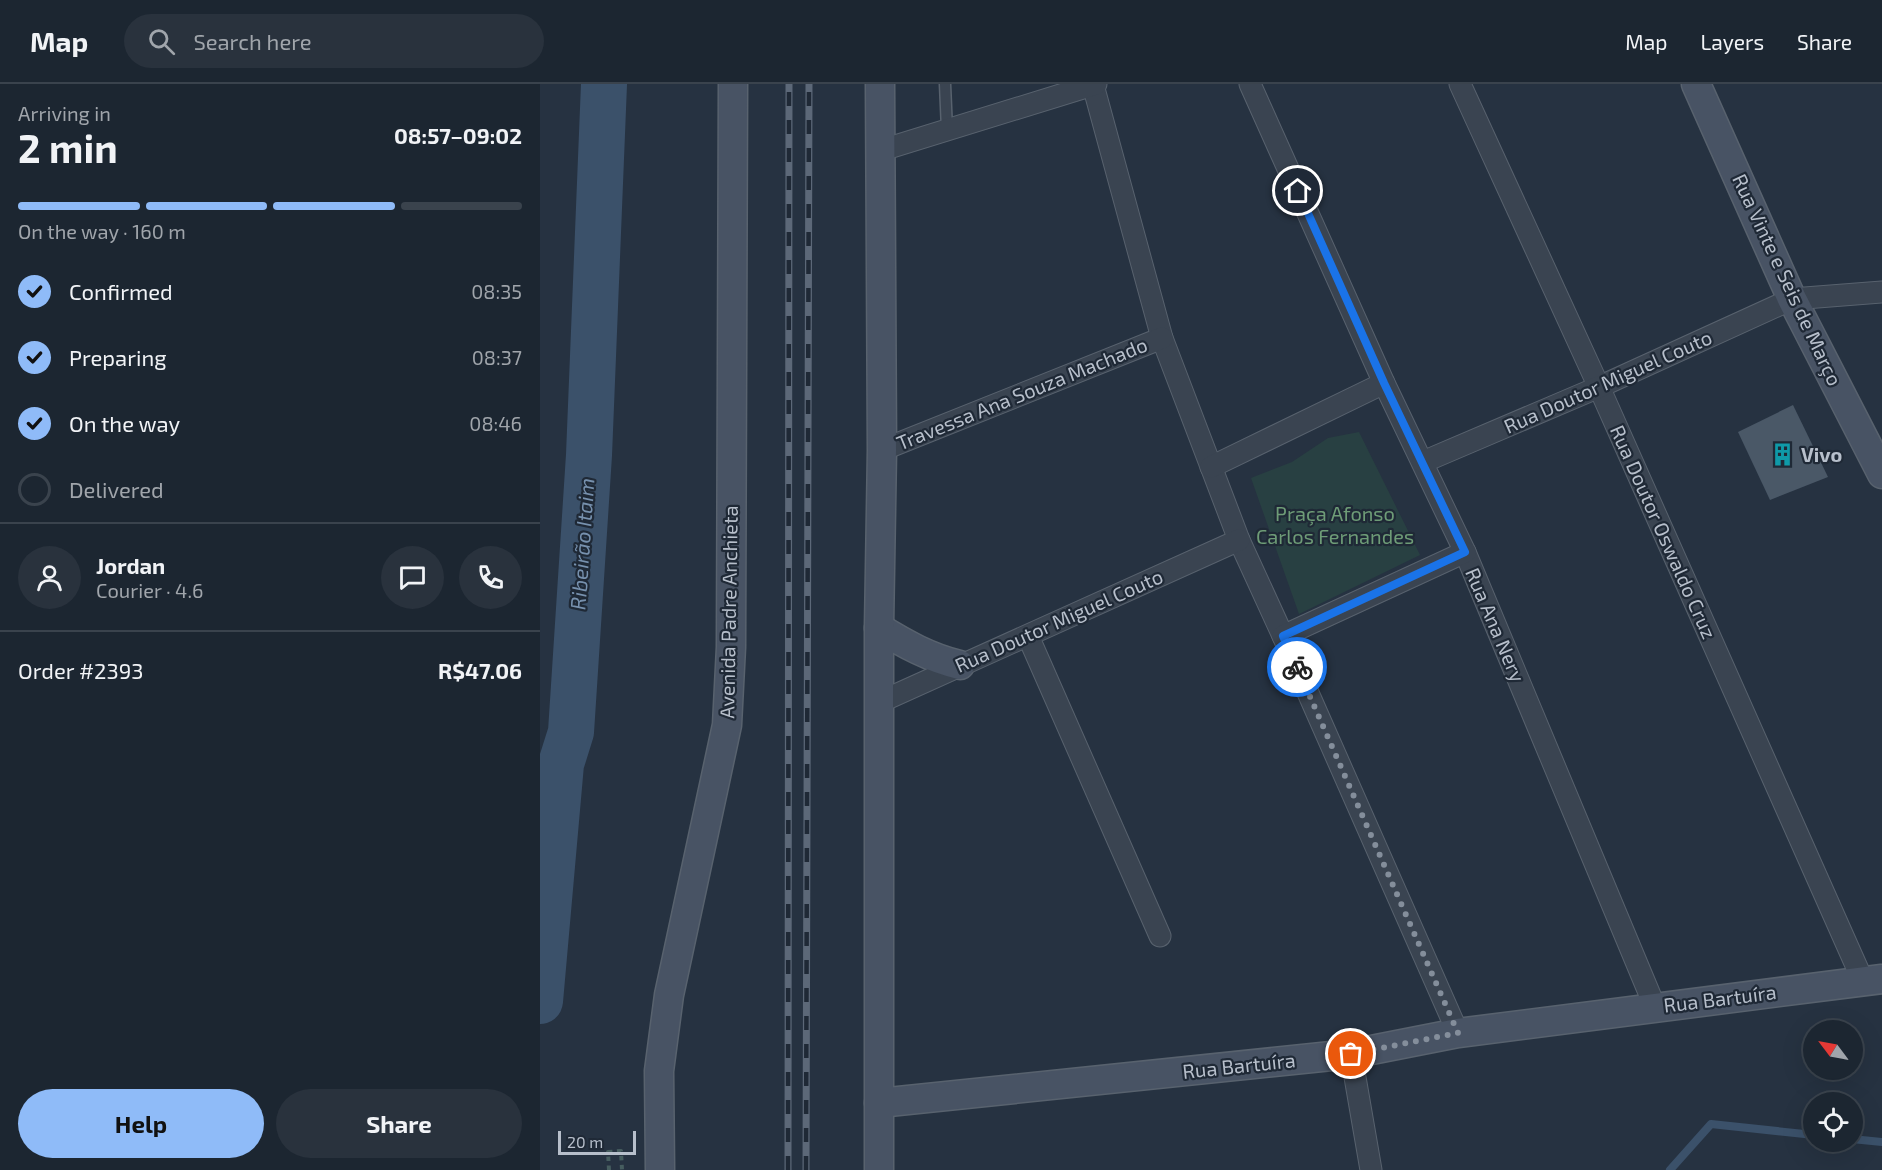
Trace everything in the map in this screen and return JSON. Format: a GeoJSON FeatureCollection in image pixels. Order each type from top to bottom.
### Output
{"type":"FeatureCollection","features":[{"type":"Feature","properties":{"kind":"main road","name":"Avenida Padre Anchieta"},"geometry":{"type":"LineString","coordinates":[[660,1170],[659,1071],[669,995],[727,725],[731,646],[733,84]]}},
{"type":"Feature","properties":{"kind":"main road"},"geometry":{"type":"LineString","coordinates":[[879,84],[882,450],[879,628],[879,1170]]}},
{"type":"Feature","properties":{"kind":"main road","name":"Rua Vinte e Seis de Março"},"geometry":{"type":"LineString","coordinates":[[1696,84],[1792,299],[1882,474]]}},
{"type":"Feature","properties":{"kind":"main road"},"geometry":{"type":"LineString","coordinates":[[879,628],[921,652],[960,665]]}},
{"type":"Feature","properties":{"kind":"main road","name":"Rua Bartuíra"},"geometry":{"type":"LineString","coordinates":[[879,1103],[1351,1054],[1458,1033],[1872,980]]}},
{"type":"Feature","properties":{"kind":"street","name":"Rua Ana Nery"},"geometry":{"type":"LineString","coordinates":[[1250,84],[1384,383],[1465,552],[1655,1007]]}},
{"type":"Feature","properties":{"kind":"street","name":"Rua Doutor Oswaldo Cruz"},"geometry":{"type":"LineString","coordinates":[[1460,84],[1872,980]]}},
{"type":"Feature","properties":{"kind":"street"},"geometry":{"type":"LineString","coordinates":[[879,151],[1095,85],[1162,338],[1211,467],[1239,540],[1458,1033]]}},
{"type":"Feature","properties":{"kind":"street"},"geometry":{"type":"LineString","coordinates":[[1792,299],[1882,292]]}},
{"type":"Feature","properties":{"kind":"street","name":"Rua Doutor Miguel Couto"},"geometry":{"type":"LineString","coordinates":[[1423,462],[1599,387],[1792,299]]}},
{"type":"Feature","properties":{"kind":"street","name":"Travessa Ana Souza Machado"},"geometry":{"type":"LineString","coordinates":[[882,450],[1162,338]]}},
{"type":"Feature","properties":{"kind":"street"},"geometry":{"type":"LineString","coordinates":[[1211,467],[1384,383]]}},
{"type":"Feature","properties":{"kind":"street","name":"Rua Doutor Miguel Couto"},"geometry":{"type":"LineString","coordinates":[[880,702],[1239,540]]}},
{"type":"Feature","properties":{"kind":"street"},"geometry":{"type":"LineString","coordinates":[[1283,636],[1465,552]]}},
{"type":"Feature","properties":{"kind":"street"},"geometry":{"type":"LineString","coordinates":[[1028,636],[1160,936]]}},
{"type":"Feature","properties":{"kind":"street"},"geometry":{"type":"LineString","coordinates":[[1351,1054],[1371,1170]]}},
{"type":"Feature","properties":{"kind":"lane"},"geometry":{"type":"LineString","coordinates":[[945,84],[947,130]]}},
{"type":"Feature","properties":{"kind":"path"},"geometry":{"type":"LineString","coordinates":[[609,1170],[608,1152],[621,1151],[622,1170]]}},
{"type":"Feature","properties":{"kind":"green space","name":"Praça Afonso Carlos Fernandes"},"geometry":{"type":"Polygon","coordinates":[[[1359,432],[1420,555],[1299,614],[1251,478],[1292,462],[1328,438],[1359,432]]]}},
{"type":"Feature","properties":{"kind":"building","name":"Vivo"},"geometry":{"type":"Polygon","coordinates":[[[1793,405],[1828,477],[1770,500],[1738,432],[1793,405]]]}},
{"type":"Feature","properties":{"kind":"waterway","name":"Ribeirão Itaim"},"geometry":{"type":"LineString","coordinates":[[540,1001],[561,764],[571,732],[589,455],[604,84]]}},
{"type":"Feature","properties":{"kind":"waterway"},"geometry":{"type":"LineString","coordinates":[[1670,1170],[1711,1124],[1803,1134]]}},
{"type":"Feature","properties":{"kind":"waterway"},"geometry":{"type":"LineString","coordinates":[[1863,1140],[1882,1142]]}},
{"type":"Feature","properties":{"kind":"railway"},"geometry":{"type":"LineString","coordinates":[[788,1170],[789,84]]}},
{"type":"Feature","properties":{"kind":"railway"},"geometry":{"type":"LineString","coordinates":[[806,1170],[809,84]]}},
{"type":"Feature","properties":{"kind":"way so far"},"geometry":{"type":"LineString","coordinates":[[1297,667],[1458,1033],[1351,1054]]}},
{"type":"Feature","properties":{"kind":"place","name":"Vivo"},"geometry":{"type":"Point","coordinates":[1783,455]}},
{"type":"Feature","properties":{"kind":"route"},"geometry":{"type":"LineString","coordinates":[[1297,667],[1283,636],[1465,552],[1384,383],[1298,191]]}}]}
